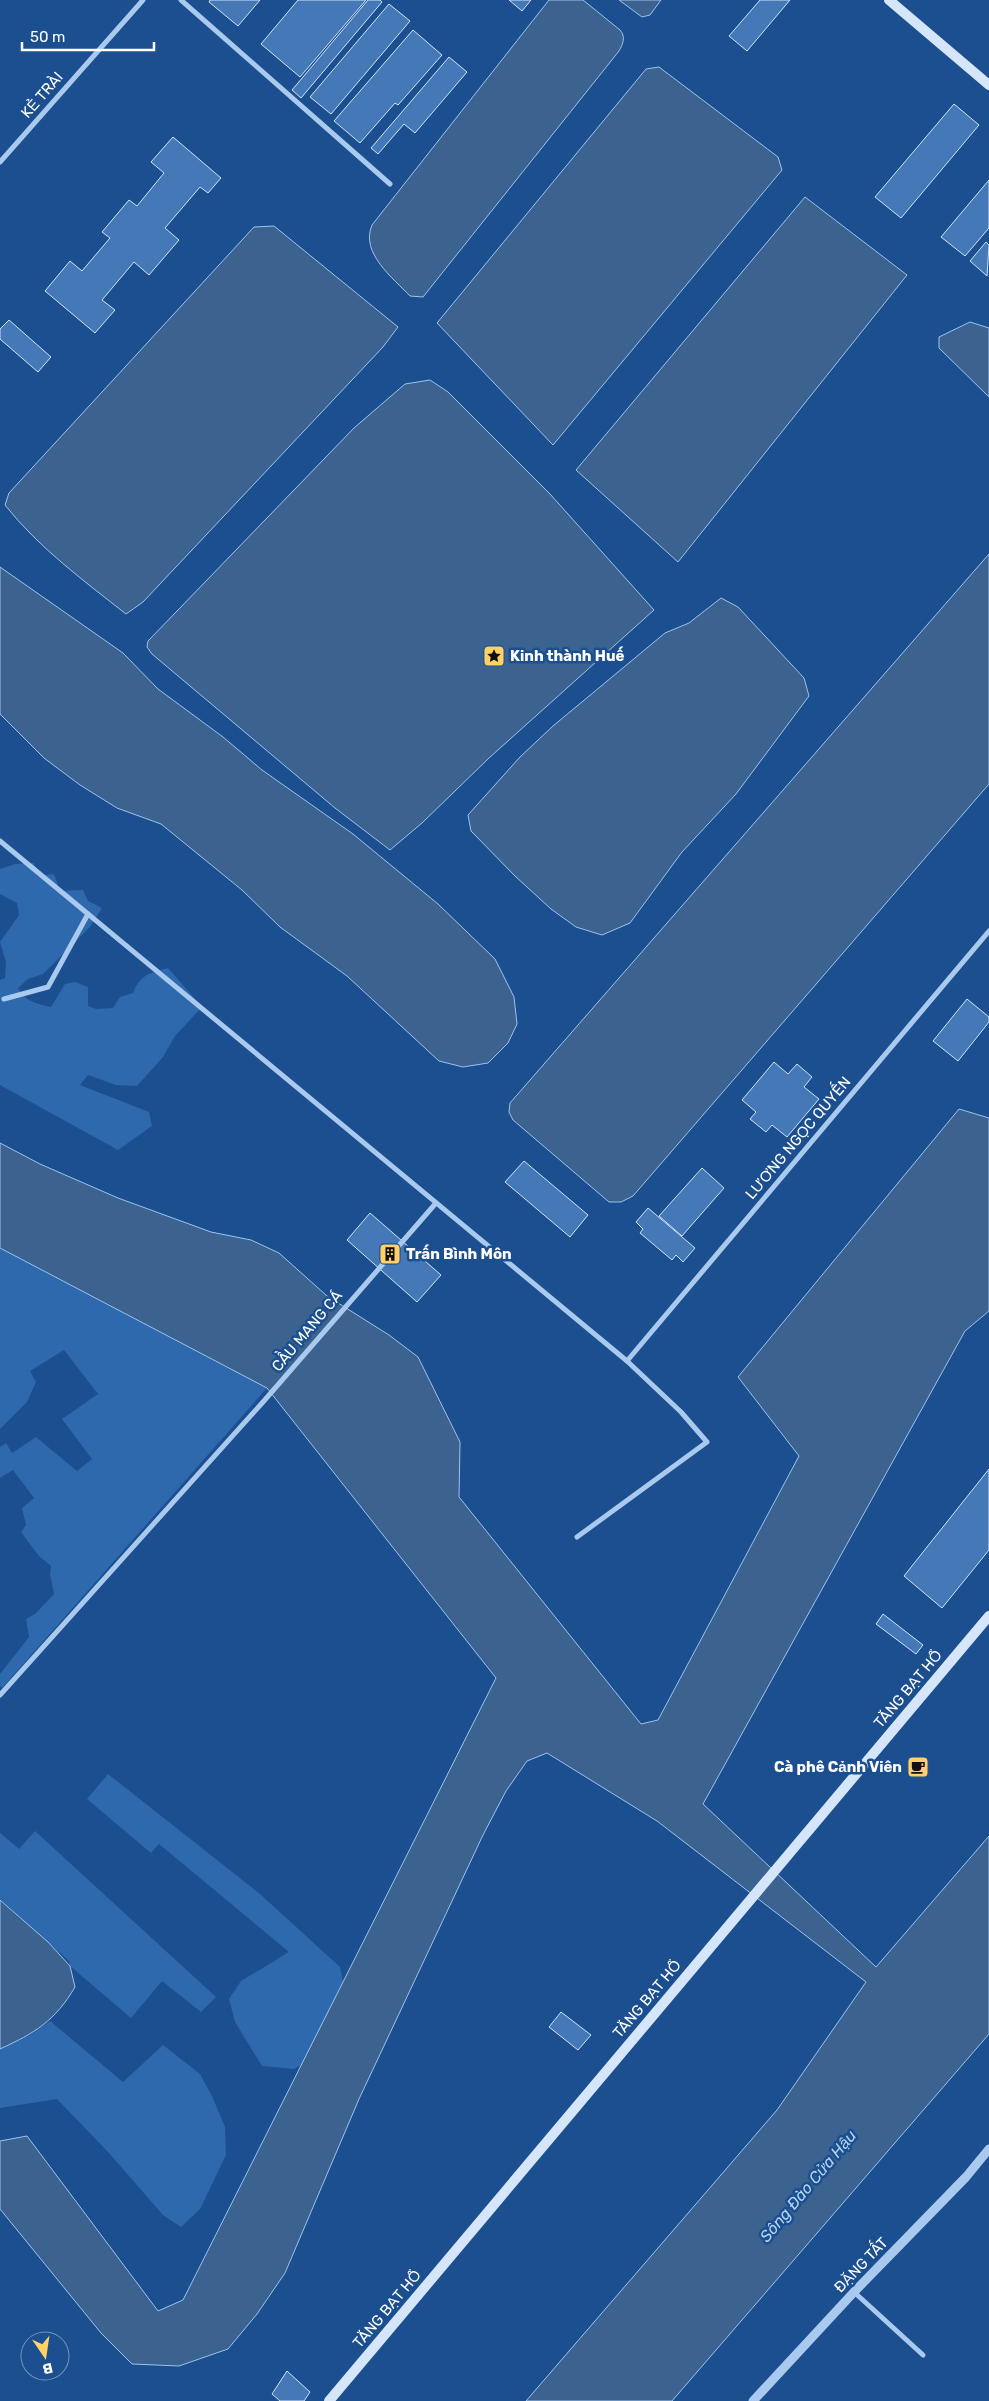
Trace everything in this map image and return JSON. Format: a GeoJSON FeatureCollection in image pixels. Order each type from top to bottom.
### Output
{"type":"FeatureCollection","features":[{"type":"Feature","properties":{"kind":"main road"},"geometry":{"type":"LineString","coordinates":[[889,0],[989,84]]}},
{"type":"Feature","properties":{"kind":"main road","name":"TĂNG BẠT HỔ"},"geometry":{"type":"LineString","coordinates":[[329,2401],[989,1616]]}},
{"type":"Feature","properties":{"kind":"street","name":"KẺ TRÀI"},"geometry":{"type":"LineString","coordinates":[[0,162],[143,0]]}},
{"type":"Feature","properties":{"kind":"street"},"geometry":{"type":"LineString","coordinates":[[181,0],[390,184]]}},
{"type":"Feature","properties":{"kind":"street"},"geometry":{"type":"LineString","coordinates":[[0,841],[627,1361],[681,1412],[707,1442],[578,1537]]}},
{"type":"Feature","properties":{"kind":"street"},"geometry":{"type":"LineString","coordinates":[[4,999],[48,987],[88,914]]}},
{"type":"Feature","properties":{"kind":"street","name":"LƯƠNG NGỌC QUYẾN"},"geometry":{"type":"LineString","coordinates":[[627,1361],[989,931]]}},
{"type":"Feature","properties":{"kind":"street","name":"CẦU MANG CÁ"},"geometry":{"type":"LineString","coordinates":[[0,1695],[263,1402],[436,1202]]}},
{"type":"Feature","properties":{"kind":"street","name":"ĐẶNG TẤT"},"geometry":{"type":"LineString","coordinates":[[753,2401],[854,2292],[966,2177],[989,2149]]}},
{"type":"Feature","properties":{"kind":"street"},"geometry":{"type":"LineString","coordinates":[[854,2292],[923,2355]]}},
{"type":"Feature","properties":{"kind":"shaded area"},"geometry":{"type":"Polygon","coordinates":[[[34,863],[37,876],[54,874],[60,891],[83,890],[88,901],[102,908],[90,927],[43,974],[28,979],[18,988],[24,996],[36,1003],[51,1007],[65,984],[75,982],[88,987],[88,1006],[96,1009],[113,1008],[120,997],[133,993],[142,978],[156,971],[168,968],[202,1007],[175,1036],[163,1057],[137,1086],[116,1085],[88,1075],[80,1085],[149,1112],[152,1126],[118,1150],[0,1085],[0,980],[5,978],[6,962],[0,942],[19,915],[17,903],[0,894],[0,869],[15,864],[34,863]]]}},
{"type":"Feature","properties":{"kind":"shaded area"},"geometry":{"type":"Polygon","coordinates":[[[0,1248],[267,1388],[2,1688],[0,1686],[0,1674],[29,1637],[26,1619],[35,1614],[54,1594],[50,1574],[51,1566],[39,1556],[21,1532],[26,1525],[22,1508],[34,1498],[13,1470],[0,1478],[0,1447],[6,1443],[12,1453],[36,1437],[77,1471],[92,1459],[62,1419],[98,1394],[64,1350],[30,1371],[36,1382],[27,1402],[0,1429],[0,1248]]]}},
{"type":"Feature","properties":{"kind":"shaded area"},"geometry":{"type":"Polygon","coordinates":[[[108,1774],[260,1894],[340,1967],[347,2000],[321,2053],[294,2069],[262,2066],[235,2022],[229,1999],[241,1981],[289,1952],[159,1844],[151,1853],[87,1799],[108,1774]]]}},
{"type":"Feature","properties":{"kind":"shaded area"},"geometry":{"type":"Polygon","coordinates":[[[35,1831],[216,1997],[201,2012],[162,1981],[131,2018],[70,1966],[69,1961],[0,1899],[0,1833],[19,1849],[35,1831]]]}},
{"type":"Feature","properties":{"kind":"shaded area"},"geometry":{"type":"Polygon","coordinates":[[[50,2021],[123,2082],[163,2045],[200,2074],[225,2127],[226,2155],[200,2209],[181,2227],[163,2215],[109,2153],[57,2099],[0,2108],[0,2049],[30,2035],[50,2021]]]}},
{"type":"Feature","properties":{"kind":"water"},"geometry":{"type":"Polygon","coordinates":[[[549,0],[583,0],[620,30],[623,38],[622,46],[423,297],[410,296],[387,273],[374,255],[369,235],[372,225],[549,0]]]}},
{"type":"Feature","properties":{"kind":"water"},"geometry":{"type":"Polygon","coordinates":[[[619,0],[661,0],[650,15],[642,17],[619,0]]]}},
{"type":"Feature","properties":{"kind":"water"},"geometry":{"type":"Polygon","coordinates":[[[659,67],[778,157],[782,170],[553,445],[437,323],[646,69],[659,67]]]}},
{"type":"Feature","properties":{"kind":"water"},"geometry":{"type":"Polygon","coordinates":[[[805,197],[907,275],[678,562],[576,470],[805,197]]]}},
{"type":"Feature","properties":{"kind":"water"},"geometry":{"type":"Polygon","coordinates":[[[274,226],[398,327],[383,347],[143,602],[126,614],[62,563],[32,535],[5,505],[9,493],[254,227],[274,226]]]}},
{"type":"Feature","properties":{"kind":"water"},"geometry":{"type":"Polygon","coordinates":[[[970,322],[989,328],[989,397],[939,348],[939,337],[970,322]]]}},
{"type":"Feature","properties":{"kind":"water"},"geometry":{"type":"Polygon","coordinates":[[[430,380],[448,392],[550,494],[654,610],[489,758],[422,823],[390,850],[335,808],[152,654],[147,647],[148,641],[354,428],[405,384],[430,380]]]}},
{"type":"Feature","properties":{"kind":"water"},"geometry":{"type":"Polygon","coordinates":[[[989,554],[989,784],[633,1196],[621,1202],[609,1202],[513,1120],[509,1112],[510,1103],[989,554]]]}},
{"type":"Feature","properties":{"kind":"water"},"geometry":{"type":"Polygon","coordinates":[[[0,567],[123,653],[158,689],[223,737],[262,770],[353,834],[438,904],[495,959],[514,997],[517,1024],[508,1043],[488,1063],[463,1067],[439,1061],[347,976],[280,927],[242,890],[161,824],[117,808],[80,785],[44,758],[0,714],[0,567]]]}},
{"type":"Feature","properties":{"kind":"water"},"geometry":{"type":"Polygon","coordinates":[[[721,598],[738,607],[804,678],[809,696],[736,794],[682,852],[630,923],[602,935],[576,927],[551,909],[515,876],[471,831],[468,815],[520,757],[553,726],[665,633],[689,623],[721,598]]]}},
{"type":"Feature","properties":{"kind":"water","name":"Sông Đào Cửa Hậu"},"geometry":{"type":"Polygon","coordinates":[[[959,1109],[989,1118],[989,1311],[965,1331],[703,1804],[876,1967],[989,1836],[989,2034],[672,2401],[526,2401],[777,2110],[866,1982],[657,1821],[547,1753],[527,1761],[506,1791],[483,1835],[359,2099],[285,2273],[257,2314],[228,2349],[179,2366],[132,2364],[101,2333],[0,2209],[0,2141],[27,2136],[158,2311],[183,2300],[496,1678],[267,1388],[0,1248],[0,1143],[40,1164],[118,1198],[211,1232],[251,1240],[279,1253],[327,1296],[389,1335],[418,1357],[460,1442],[459,1497],[641,1724],[658,1720],[799,1456],[738,1377],[959,1109]]]}},
{"type":"Feature","properties":{"kind":"water"},"geometry":{"type":"Polygon","coordinates":[[[0,1900],[48,1942],[70,1966],[75,1987],[60,2009],[43,2025],[0,2049],[0,1900]]]}},
{"type":"Feature","properties":{"kind":"building"},"geometry":{"type":"Polygon","coordinates":[[[210,0],[260,0],[238,26],[209,2],[210,0]]]}},
{"type":"Feature","properties":{"kind":"building"},"geometry":{"type":"Polygon","coordinates":[[[298,0],[366,0],[300,77],[261,44],[298,0]]]}},
{"type":"Feature","properties":{"kind":"building"},"geometry":{"type":"Polygon","coordinates":[[[368,0],[380,0],[382,2],[301,98],[292,90],[368,0]]]}},
{"type":"Feature","properties":{"kind":"building"},"geometry":{"type":"Polygon","coordinates":[[[509,0],[531,0],[522,11],[509,0]]]}},
{"type":"Feature","properties":{"kind":"building"},"geometry":{"type":"Polygon","coordinates":[[[760,0],[790,0],[747,51],[729,36],[760,0]]]}},
{"type":"Feature","properties":{"kind":"building"},"geometry":{"type":"Polygon","coordinates":[[[389,4],[410,21],[331,114],[310,97],[389,4]]]}},
{"type":"Feature","properties":{"kind":"building"},"geometry":{"type":"Polygon","coordinates":[[[413,30],[442,55],[398,105],[395,103],[360,143],[334,121],[413,30]]]}},
{"type":"Feature","properties":{"kind":"building"},"geometry":{"type":"Polygon","coordinates":[[[449,57],[467,72],[415,133],[404,124],[378,154],[371,148],[449,57]]]}},
{"type":"Feature","properties":{"kind":"building"},"geometry":{"type":"Polygon","coordinates":[[[954,104],[979,125],[901,218],[875,197],[954,104]]]}},
{"type":"Feature","properties":{"kind":"building"},"geometry":{"type":"Polygon","coordinates":[[[173,137],[221,178],[208,193],[200,187],[165,228],[179,240],[149,275],[134,262],[102,300],[115,310],[95,333],[45,291],[70,261],[82,271],[110,238],[102,232],[129,200],[137,206],[164,173],[151,162],[173,137]]]}},
{"type":"Feature","properties":{"kind":"building"},"geometry":{"type":"Polygon","coordinates":[[[989,180],[989,228],[965,256],[941,237],[989,180]]]}},
{"type":"Feature","properties":{"kind":"building"},"geometry":{"type":"Polygon","coordinates":[[[986,242],[989,245],[987,276],[970,261],[986,242]]]}},
{"type":"Feature","properties":{"kind":"building"},"geometry":{"type":"Polygon","coordinates":[[[9,320],[51,357],[38,372],[0,339],[0,329],[9,320]]]}},
{"type":"Feature","properties":{"kind":"building"},"geometry":{"type":"Polygon","coordinates":[[[967,999],[989,1017],[989,1022],[958,1061],[933,1041],[967,999]]]}},
{"type":"Feature","properties":{"kind":"building"},"geometry":{"type":"Polygon","coordinates":[[[774,1062],[788,1074],[797,1064],[812,1077],[804,1087],[819,1099],[787,1137],[772,1125],[766,1132],[750,1119],[756,1112],[742,1100],[774,1062]]]}},
{"type":"Feature","properties":{"kind":"building"},"geometry":{"type":"Polygon","coordinates":[[[524,1161],[588,1215],[570,1237],[505,1182],[524,1161]]]}},
{"type":"Feature","properties":{"kind":"building"},"geometry":{"type":"Polygon","coordinates":[[[702,1168],[724,1188],[682,1236],[659,1216],[702,1168]]]}},
{"type":"Feature","properties":{"kind":"building"},"geometry":{"type":"Polygon","coordinates":[[[648,1208],[695,1248],[683,1262],[676,1255],[672,1260],[640,1233],[643,1229],[636,1222],[648,1208]]]}},
{"type":"Feature","properties":{"kind":"building","name":"Trấn Bình Môn"},"geometry":{"type":"Polygon","coordinates":[[[370,1213],[441,1275],[417,1302],[347,1240],[370,1213]]]}},
{"type":"Feature","properties":{"kind":"building"},"geometry":{"type":"Polygon","coordinates":[[[989,1469],[989,1550],[942,1608],[904,1576],[989,1469]]]}},
{"type":"Feature","properties":{"kind":"building"},"geometry":{"type":"Polygon","coordinates":[[[883,1614],[923,1645],[916,1654],[876,1624],[883,1614]]]}},
{"type":"Feature","properties":{"kind":"building"},"geometry":{"type":"Polygon","coordinates":[[[561,2012],[591,2035],[578,2050],[549,2027],[561,2012]]]}},
{"type":"Feature","properties":{"kind":"building"},"geometry":{"type":"Polygon","coordinates":[[[287,2371],[310,2392],[304,2401],[280,2401],[272,2394],[287,2371]]]}},
{"type":"Feature","properties":{"kind":"place","name":"Kinh thành Huế"},"geometry":{"type":"Point","coordinates":[494,656]}},
{"type":"Feature","properties":{"kind":"place","name":"Trấn Bình Môn"},"geometry":{"type":"Point","coordinates":[390,1254]}},
{"type":"Feature","properties":{"kind":"place","name":"Cà phê Cảnh Viên"},"geometry":{"type":"Point","coordinates":[918,1767]}}]}
